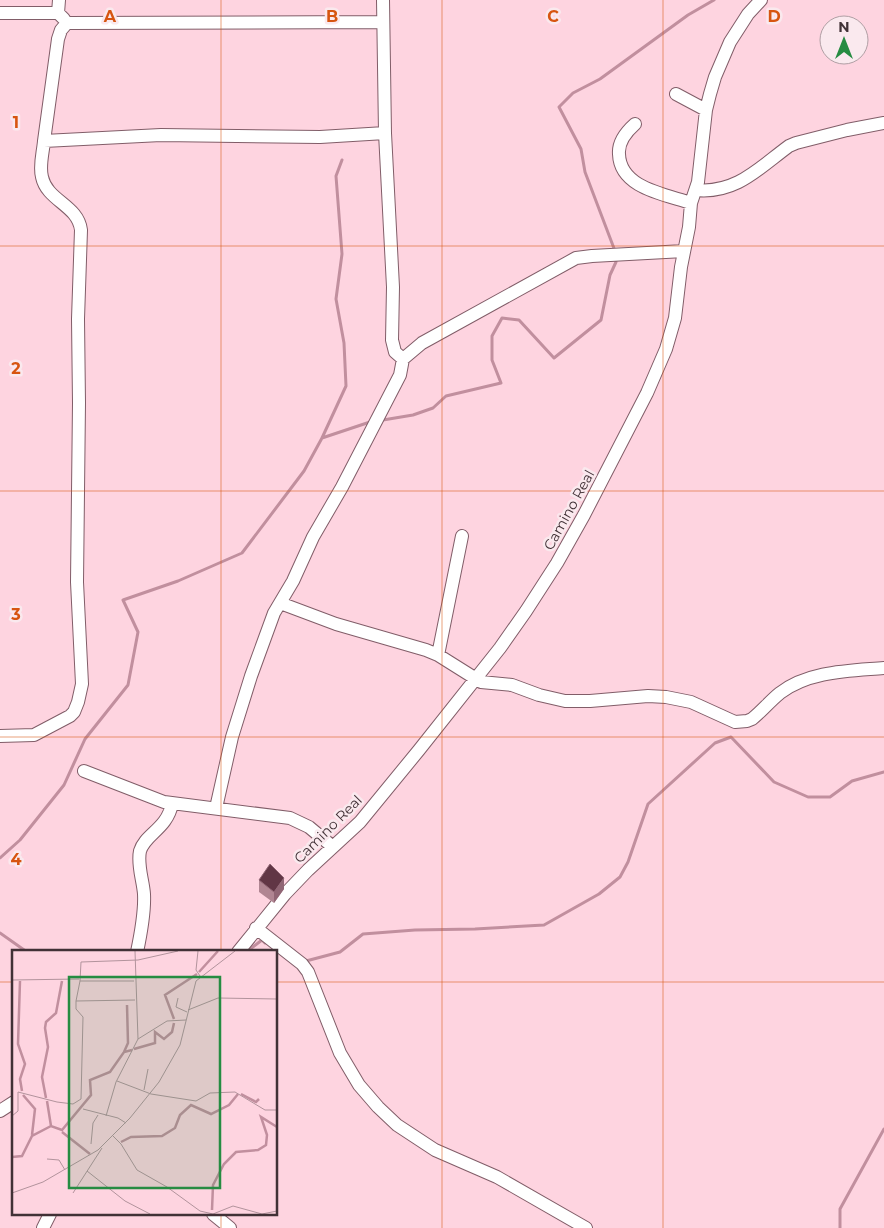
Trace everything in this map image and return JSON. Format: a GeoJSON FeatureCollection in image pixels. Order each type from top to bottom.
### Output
{"type":"FeatureCollection","features":[{"type":"Feature","properties":{"kind":"street"},"geometry":{"type":"LineString","coordinates":[[382,0],[385,133],[393,288],[392,340],[395,352],[403,360]]}},
{"type":"Feature","properties":{"kind":"street","name":"Camino Real"},"geometry":{"type":"LineString","coordinates":[[240,950],[256,928],[308,870],[360,822],[476,679],[526,611],[557,562],[614,459],[647,393],[673,328],[678,281],[689,228],[690,203],[696,190],[700,173],[706,110],[715,77],[730,42],[748,14],[761,0]]}},
{"type":"Feature","properties":{"kind":"street"},"geometry":{"type":"LineString","coordinates":[[0,13],[59,6],[67,23]]}},
{"type":"Feature","properties":{"kind":"street"},"geometry":{"type":"LineString","coordinates":[[0,736],[34,735],[70,716],[78,702],[82,684],[77,582],[78,320],[81,230],[75,214],[57,200],[44,184],[41,169],[58,39],[61,30],[67,23],[383,22]]}},
{"type":"Feature","properties":{"kind":"street"},"geometry":{"type":"LineString","coordinates":[[676,94],[706,110]]}},
{"type":"Feature","properties":{"kind":"street"},"geometry":{"type":"LineString","coordinates":[[696,190],[716,191],[733,186],[796,143],[846,130],[884,123]]}},
{"type":"Feature","properties":{"kind":"street"},"geometry":{"type":"LineString","coordinates":[[635,124],[628,129],[618,150],[619,161],[625,174],[640,186],[690,203]]}},
{"type":"Feature","properties":{"kind":"street"},"geometry":{"type":"LineString","coordinates":[[44,142],[153,136],[320,137],[385,133]]}},
{"type":"Feature","properties":{"kind":"street"},"geometry":{"type":"LineString","coordinates":[[216,808],[232,736],[251,676],[274,614],[294,581],[313,537],[400,375],[403,360],[410,352],[429,339],[576,258],[684,250]]}},
{"type":"Feature","properties":{"kind":"street"},"geometry":{"type":"LineString","coordinates":[[438,655],[462,536]]}},
{"type":"Feature","properties":{"kind":"street"},"geometry":{"type":"LineString","coordinates":[[280,602],[336,624],[438,655],[476,679],[490,683],[512,685],[539,695],[565,701],[590,701],[648,696],[680,699],[699,705],[730,720],[741,722],[752,719],[781,692],[808,679],[842,671],[884,668]]}},
{"type":"Feature","properties":{"kind":"street"},"geometry":{"type":"LineString","coordinates":[[84,771],[153,799],[172,804],[290,818],[309,827],[333,848]]}},
{"type":"Feature","properties":{"kind":"street"},"geometry":{"type":"LineString","coordinates":[[137,950],[142,929],[144,904],[143,880],[139,861],[140,852],[145,842],[168,816],[172,804]]}},
{"type":"Feature","properties":{"kind":"street"},"geometry":{"type":"LineString","coordinates":[[256,928],[302,964],[308,972],[340,1053],[359,1085],[397,1125],[435,1150],[497,1177],[586,1228]]}},
{"type":"Feature","properties":{"kind":"street"},"geometry":{"type":"LineString","coordinates":[[0,1111],[12,1103]]}},
{"type":"Feature","properties":{"kind":"street"},"geometry":{"type":"LineString","coordinates":[[44,1228],[49,1216]]}},
{"type":"Feature","properties":{"kind":"street"},"geometry":{"type":"LineString","coordinates":[[215,1216],[230,1228]]}},
{"type":"Feature","properties":{"kind":"building"},"geometry":{"type":"Polygon","coordinates":[[[270,864],[284,878],[274,892],[259,880],[270,864]]]}},
{"type":"Feature","properties":{"kind":"waterway"},"geometry":{"type":"LineString","coordinates":[[615,251],[585,172],[581,149],[559,107],[573,93],[600,79],[688,15],[714,0]]}},
{"type":"Feature","properties":{"kind":"waterway"},"geometry":{"type":"LineString","coordinates":[[322,438],[346,386],[344,343],[336,299],[342,254],[336,176],[342,160]]}},
{"type":"Feature","properties":{"kind":"waterway"},"geometry":{"type":"LineString","coordinates":[[383,420],[413,415],[433,408],[446,396],[501,383],[492,360],[492,336],[502,318],[519,320],[554,358],[601,320],[610,275],[616,262]]}},
{"type":"Feature","properties":{"kind":"waterway"},"geometry":{"type":"LineString","coordinates":[[0,858],[20,840],[64,785],[85,739],[128,685],[138,632],[123,600],[178,581],[242,553],[304,471],[322,438],[370,422]]}},
{"type":"Feature","properties":{"kind":"waterway"},"geometry":{"type":"LineString","coordinates":[[306,961],[340,952],[363,934],[544,925],[599,894],[620,877],[628,862],[648,804],[715,743],[731,737],[774,782],[808,797],[830,797],[852,781],[884,772]]}},
{"type":"Feature","properties":{"kind":"waterway"},"geometry":{"type":"LineString","coordinates":[[0,933],[24,950]]}},
{"type":"Feature","properties":{"kind":"waterway"},"geometry":{"type":"LineString","coordinates":[[249,950],[262,940],[265,943]]}},
{"type":"Feature","properties":{"kind":"waterway"},"geometry":{"type":"LineString","coordinates":[[840,1228],[840,1209],[884,1129]]}}]}
